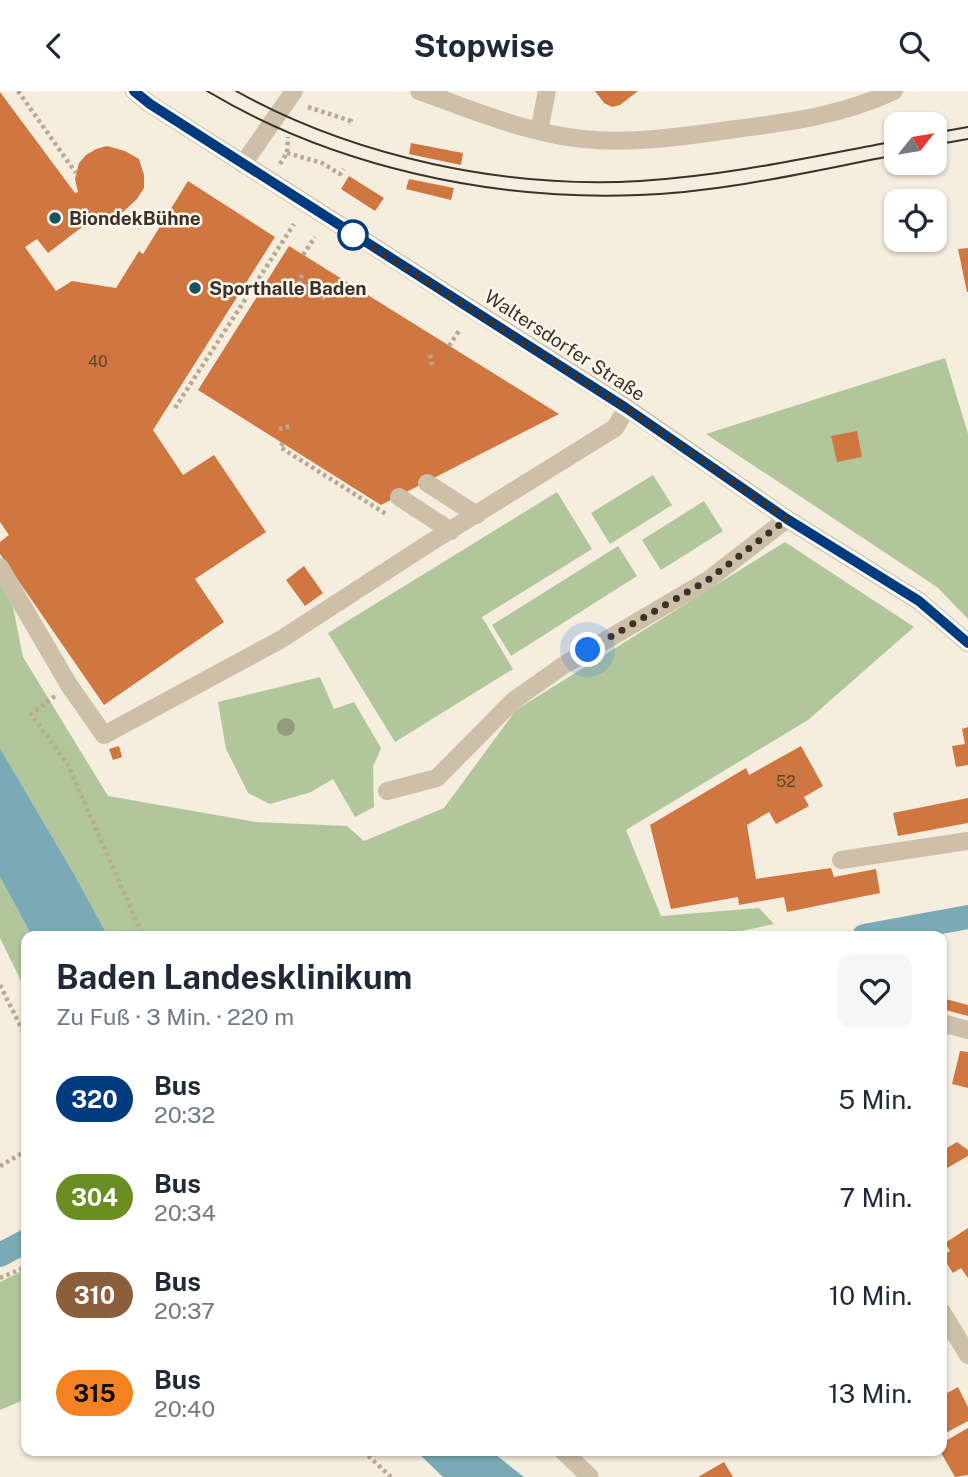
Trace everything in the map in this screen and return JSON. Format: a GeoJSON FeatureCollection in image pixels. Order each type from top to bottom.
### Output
{"type":"FeatureCollection","features":[{"type":"Feature","properties":{"kind":"street","name":"Waltersdorfer Straße"},"geometry":{"type":"LineString","coordinates":[[134,91],[243,164],[626,408],[787,519],[919,601],[968,643]]}},
{"type":"Feature","properties":{"kind":"street"},"geometry":{"type":"LineString","coordinates":[[243,164],[294,91]]}},
{"type":"Feature","properties":{"kind":"street"},"geometry":{"type":"LineString","coordinates":[[419,91],[500,121],[539,131],[584,139],[629,140],[678,137],[808,120],[894,91]]}},
{"type":"Feature","properties":{"kind":"street"},"geometry":{"type":"LineString","coordinates":[[539,131],[547,91]]}},
{"type":"Feature","properties":{"kind":"street"},"geometry":{"type":"LineString","coordinates":[[0,567],[69,685],[104,735],[280,640],[615,428],[626,408]]}},
{"type":"Feature","properties":{"kind":"street"},"geometry":{"type":"LineString","coordinates":[[427,483],[477,515]]}},
{"type":"Feature","properties":{"kind":"street"},"geometry":{"type":"LineString","coordinates":[[399,497],[451,531]]}},
{"type":"Feature","properties":{"kind":"street"},"geometry":{"type":"LineString","coordinates":[[387,791],[437,778],[513,701],[564,664],[708,580],[787,519]]}},
{"type":"Feature","properties":{"kind":"street"},"geometry":{"type":"LineString","coordinates":[[841,860],[968,841]]}},
{"type":"Feature","properties":{"kind":"street"},"geometry":{"type":"LineString","coordinates":[[947,1024],[968,1030]]}},
{"type":"Feature","properties":{"kind":"street"},"geometry":{"type":"LineString","coordinates":[[947,1320],[968,1355]]}},
{"type":"Feature","properties":{"kind":"street"},"geometry":{"type":"LineString","coordinates":[[568,1456],[590,1477]]}},
{"type":"Feature","properties":{"kind":"path"},"geometry":{"type":"LineString","coordinates":[[18,91],[76,173]]}},
{"type":"Feature","properties":{"kind":"path"},"geometry":{"type":"LineString","coordinates":[[308,107],[351,121],[350,125]]}},
{"type":"Feature","properties":{"kind":"path"},"geometry":{"type":"LineString","coordinates":[[287,153],[322,163],[340,174],[344,169]]}},
{"type":"Feature","properties":{"kind":"path"},"geometry":{"type":"LineString","coordinates":[[175,408],[294,224]]}},
{"type":"Feature","properties":{"kind":"path"},"geometry":{"type":"LineString","coordinates":[[303,255],[315,237]]}},
{"type":"Feature","properties":{"kind":"path"},"geometry":{"type":"LineString","coordinates":[[302,275],[299,282],[325,299]]}},
{"type":"Feature","properties":{"kind":"path"},"geometry":{"type":"LineString","coordinates":[[449,346],[460,328]]}},
{"type":"Feature","properties":{"kind":"path"},"geometry":{"type":"LineString","coordinates":[[430,355],[432,365]]}},
{"type":"Feature","properties":{"kind":"path"},"geometry":{"type":"LineString","coordinates":[[279,429],[291,426]]}},
{"type":"Feature","properties":{"kind":"path"},"geometry":{"type":"LineString","coordinates":[[283,443],[280,447],[396,520]]}},
{"type":"Feature","properties":{"kind":"path"},"geometry":{"type":"LineString","coordinates":[[69,685],[32,713],[68,765],[141,931]]}},
{"type":"Feature","properties":{"kind":"path"},"geometry":{"type":"LineString","coordinates":[[0,985],[21,1027]]}},
{"type":"Feature","properties":{"kind":"path"},"geometry":{"type":"LineString","coordinates":[[0,1166],[21,1154]]}},
{"type":"Feature","properties":{"kind":"path"},"geometry":{"type":"LineString","coordinates":[[0,1279],[21,1269]]}},
{"type":"Feature","properties":{"kind":"path"},"geometry":{"type":"LineString","coordinates":[[368,1456],[391,1477]]}},
{"type":"Feature","properties":{"kind":"green space"},"geometry":{"type":"Polygon","coordinates":[[[945,358],[968,434],[968,619],[937,587],[706,434],[945,358]]]}},
{"type":"Feature","properties":{"kind":"green space"},"geometry":{"type":"Polygon","coordinates":[[[653,475],[672,505],[610,544],[591,513],[653,475]]]}},
{"type":"Feature","properties":{"kind":"green space"},"geometry":{"type":"Polygon","coordinates":[[[557,492],[592,549],[482,617],[513,669],[395,742],[328,633],[557,492]]]}},
{"type":"Feature","properties":{"kind":"green space"},"geometry":{"type":"Polygon","coordinates":[[[704,501],[723,531],[661,570],[642,540],[704,501]]]}},
{"type":"Feature","properties":{"kind":"green space"},"geometry":{"type":"Polygon","coordinates":[[[785,542],[914,627],[808,720],[626,830],[661,916],[759,908],[774,924],[741,931],[105,931],[0,748],[0,579],[11,597],[23,657],[108,796],[256,822],[347,826],[364,841],[444,808],[516,710],[785,542]]]}},
{"type":"Feature","properties":{"kind":"green space"},"geometry":{"type":"Polygon","coordinates":[[[618,546],[637,576],[511,656],[492,625],[618,546]]]}},
{"type":"Feature","properties":{"kind":"green space"},"geometry":{"type":"Polygon","coordinates":[[[320,677],[334,709],[354,702],[381,748],[373,767],[374,807],[355,817],[333,779],[311,792],[270,804],[248,793],[226,749],[218,702],[320,677]]]}},
{"type":"Feature","properties":{"kind":"green space"},"geometry":{"type":"Polygon","coordinates":[[[0,877],[29,931],[21,931],[21,981],[0,938],[0,877]]]}},
{"type":"Feature","properties":{"kind":"green space"},"geometry":{"type":"Polygon","coordinates":[[[21,1272],[21,1401],[0,1410],[0,1282],[21,1272]]]}},
{"type":"Feature","properties":{"kind":"water"},"geometry":{"type":"Polygon","coordinates":[[[0,748],[105,931],[29,931],[0,877],[0,748]]]}},
{"type":"Feature","properties":{"kind":"water"},"geometry":{"type":"Polygon","coordinates":[[[421,1456],[497,1456],[524,1477],[443,1477],[421,1456]]]}},
{"type":"Feature","properties":{"kind":"building"},"geometry":{"type":"Polygon","coordinates":[[[595,91],[638,91],[620,105],[612,107],[604,103],[595,91]]]}},
{"type":"Feature","properties":{"kind":"building"},"geometry":{"type":"Polygon","coordinates":[[[0,92],[75,193],[78,192],[75,179],[79,163],[86,155],[107,146],[125,151],[139,159],[144,175],[144,188],[123,212],[99,214],[48,253],[37,239],[25,247],[56,291],[72,281],[116,288],[139,251],[143,254],[188,181],[275,237],[153,430],[183,475],[214,455],[266,532],[195,579],[224,622],[104,705],[0,554],[0,542],[9,535],[0,522],[0,92]]]}},
{"type":"Feature","properties":{"kind":"building"},"geometry":{"type":"Polygon","coordinates":[[[411,143],[463,153],[461,165],[409,154],[411,143]]]}},
{"type":"Feature","properties":{"kind":"building"},"geometry":{"type":"Polygon","coordinates":[[[349,176],[384,198],[375,211],[341,189],[349,176]]]}},
{"type":"Feature","properties":{"kind":"building"},"geometry":{"type":"Polygon","coordinates":[[[409,179],[454,188],[451,200],[406,189],[409,179]]]}},
{"type":"Feature","properties":{"kind":"building"},"geometry":{"type":"Polygon","coordinates":[[[289,246],[559,414],[381,505],[198,390],[289,246]]]}},
{"type":"Feature","properties":{"kind":"building"},"geometry":{"type":"Polygon","coordinates":[[[968,248],[968,292],[967,292],[958,249],[968,248]]]}},
{"type":"Feature","properties":{"kind":"building"},"geometry":{"type":"Polygon","coordinates":[[[857,431],[862,457],[837,462],[831,436],[857,431]]]}},
{"type":"Feature","properties":{"kind":"building"},"geometry":{"type":"Polygon","coordinates":[[[304,566],[323,593],[305,606],[286,580],[304,566]]]}},
{"type":"Feature","properties":{"kind":"building"},"geometry":{"type":"Polygon","coordinates":[[[968,727],[968,765],[956,767],[952,746],[965,744],[962,729],[968,727]]]}},
{"type":"Feature","properties":{"kind":"building"},"geometry":{"type":"Polygon","coordinates":[[[119,746],[122,757],[113,760],[109,749],[119,746]]]}},
{"type":"Feature","properties":{"kind":"building"},"geometry":{"type":"Polygon","coordinates":[[[801,746],[823,786],[804,797],[809,806],[776,824],[769,812],[747,825],[756,879],[831,868],[834,877],[876,869],[880,893],[787,912],[784,897],[739,905],[738,897],[671,909],[650,825],[746,768],[749,775],[801,746]]]}},
{"type":"Feature","properties":{"kind":"building"},"geometry":{"type":"Polygon","coordinates":[[[968,798],[968,823],[898,836],[893,813],[968,798]]]}},
{"type":"Feature","properties":{"kind":"building"},"geometry":{"type":"Polygon","coordinates":[[[947,999],[968,1005],[968,1016],[947,1010],[947,999]]]}},
{"type":"Feature","properties":{"kind":"building"},"geometry":{"type":"Polygon","coordinates":[[[960,1051],[968,1052],[968,1088],[952,1084],[960,1051]]]}},
{"type":"Feature","properties":{"kind":"building"},"geometry":{"type":"Polygon","coordinates":[[[957,1142],[968,1150],[968,1156],[947,1168],[947,1148],[957,1142]]]}},
{"type":"Feature","properties":{"kind":"building"},"geometry":{"type":"Polygon","coordinates":[[[968,1228],[968,1278],[961,1268],[953,1273],[947,1264],[947,1253],[950,1251],[947,1242],[968,1228]]]}},
{"type":"Feature","properties":{"kind":"building"},"geometry":{"type":"Polygon","coordinates":[[[958,1387],[968,1407],[968,1421],[947,1432],[947,1393],[958,1387]]]}},
{"type":"Feature","properties":{"kind":"building"},"geometry":{"type":"Polygon","coordinates":[[[968,1428],[968,1475],[955,1477],[943,1456],[947,1456],[947,1440],[968,1428]]]}},
{"type":"Feature","properties":{"kind":"building"},"geometry":{"type":"Polygon","coordinates":[[[724,1462],[733,1477],[698,1477],[724,1462]]]}},
{"type":"Feature","properties":{"kind":"waterway"},"geometry":{"type":"LineString","coordinates":[[891,931],[968,917]]}},
{"type":"Feature","properties":{"kind":"waterway"},"geometry":{"type":"LineString","coordinates":[[0,1255],[21,1244]]}},
{"type":"Feature","properties":{"kind":"tram line"},"geometry":{"type":"LineString","coordinates":[[207,91],[256,118],[361,159],[471,185],[527,192],[639,195],[704,190],[884,157]]}},
{"type":"Feature","properties":{"kind":"tram line"},"geometry":{"type":"LineString","coordinates":[[236,91],[282,114],[380,151],[432,164],[537,180],[589,182],[672,179],[768,165],[884,143]]}},
{"type":"Feature","properties":{"kind":"tram line"},"geometry":{"type":"LineString","coordinates":[[947,131],[968,127]]}},
{"type":"Feature","properties":{"kind":"tram line"},"geometry":{"type":"LineString","coordinates":[[947,143],[968,139]]}},
{"type":"Feature","properties":{"kind":"bus line","name":"320"},"geometry":{"type":"LineString","coordinates":[[134,91],[269,181],[626,408],[787,519],[919,601],[968,643]]}},
{"type":"Feature","properties":{"kind":"place","name":"BiondekBühne"},"geometry":{"type":"Point","coordinates":[55,218]}},
{"type":"Feature","properties":{"kind":"place","name":"Sporthalle Baden"},"geometry":{"type":"Point","coordinates":[195,288]}},
{"type":"Feature","properties":{"kind":"route"},"geometry":{"type":"LineString","coordinates":[[353,235],[626,408],[787,519],[708,580],[588,650]]}}]}
